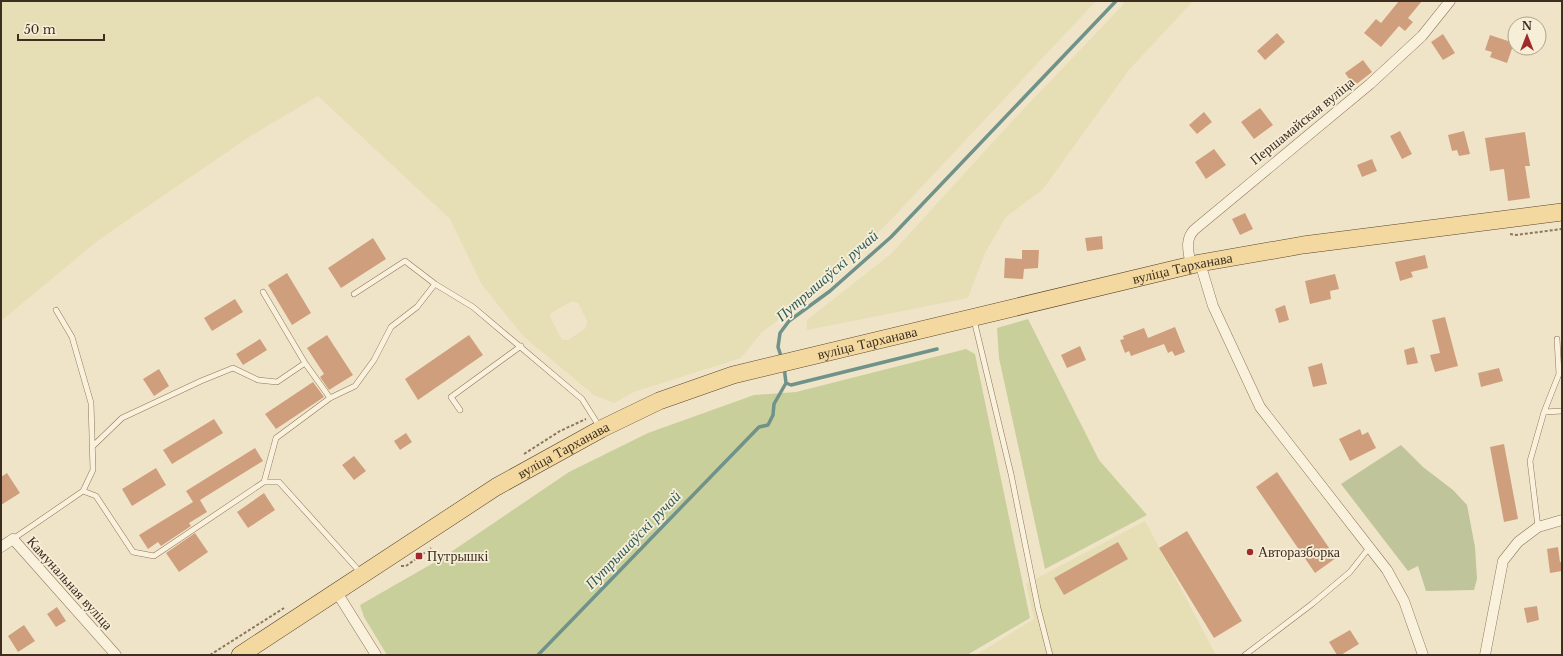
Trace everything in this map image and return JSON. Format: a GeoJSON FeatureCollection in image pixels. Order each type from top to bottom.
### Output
{"type":"FeatureCollection","features":[{"type":"Feature","properties":{"kind":"main road","name":"вуліца Тарханава"},"geometry":{"type":"LineString","coordinates":[[240,655],[496,487],[601,429],[659,401],[733,375],[1196,265],[1303,245],[1562,212]]}},
{"type":"Feature","properties":{"kind":"street","name":"Першамайская вуліца"},"geometry":{"type":"LineString","coordinates":[[1196,265],[1187,245],[1188,236],[1370,84],[1422,36],[1450,1]]}},
{"type":"Feature","properties":{"kind":"street"},"geometry":{"type":"LineString","coordinates":[[1196,265],[1213,306],[1260,407],[1387,570],[1400,595],[1423,655]]}},
{"type":"Feature","properties":{"kind":"street"},"geometry":{"type":"LineString","coordinates":[[1485,655],[1503,561],[1518,542],[1538,527],[1562,520]]}},
{"type":"Feature","properties":{"kind":"street","name":"Камунальная вуліца"},"geometry":{"type":"LineString","coordinates":[[1,547],[12,539],[116,655]]}},
{"type":"Feature","properties":{"kind":"street"},"geometry":{"type":"LineString","coordinates":[[336,591],[376,655]]}},
{"type":"Feature","properties":{"kind":"lane"},"geometry":{"type":"LineString","coordinates":[[354,294],[405,260],[435,284],[473,306],[521,346],[582,399],[601,429]]}},
{"type":"Feature","properties":{"kind":"lane"},"geometry":{"type":"LineString","coordinates":[[264,482],[276,438],[330,398],[355,386],[374,360],[392,327],[417,307],[435,284]]}},
{"type":"Feature","properties":{"kind":"lane"},"geometry":{"type":"LineString","coordinates":[[262,292],[305,363],[330,398]]}},
{"type":"Feature","properties":{"kind":"lane"},"geometry":{"type":"LineString","coordinates":[[12,539],[83,491],[93,470],[91,403],[72,337],[56,310]]}},
{"type":"Feature","properties":{"kind":"lane"},"geometry":{"type":"LineString","coordinates":[[973,317],[1011,474],[1038,608],[1050,655]]}},
{"type":"Feature","properties":{"kind":"lane"},"geometry":{"type":"LineString","coordinates":[[1538,527],[1530,461],[1544,412],[1559,374],[1557,339]]}},
{"type":"Feature","properties":{"kind":"lane"},"geometry":{"type":"LineString","coordinates":[[460,410],[451,397],[521,346]]}},
{"type":"Feature","properties":{"kind":"lane"},"geometry":{"type":"LineString","coordinates":[[92,448],[122,418],[201,381],[233,368],[258,380],[277,382],[305,363]]}},
{"type":"Feature","properties":{"kind":"lane"},"geometry":{"type":"LineString","coordinates":[[1544,412],[1562,411]]}},
{"type":"Feature","properties":{"kind":"lane"},"geometry":{"type":"LineString","coordinates":[[83,491],[96,496],[133,552],[154,556],[264,482],[279,482],[362,574]]}},
{"type":"Feature","properties":{"kind":"lane"},"geometry":{"type":"LineString","coordinates":[[1245,655],[1312,604],[1350,572],[1369,548]]}},
{"type":"Feature","properties":{"kind":"shaded area"},"geometry":{"type":"Polygon","coordinates":[[[1,1],[1096,1],[884,227],[806,299],[761,333],[741,358],[634,392],[614,403],[594,395],[523,336],[482,285],[450,219],[318,96],[249,137],[100,239],[1,321],[1,1]],[[572,301],[551,313],[550,317],[562,340],[568,340],[586,328],[587,321],[578,303],[572,301]]]}},
{"type":"Feature","properties":{"kind":"shaded area"},"geometry":{"type":"Polygon","coordinates":[[[1125,1],[1193,1],[1129,70],[1043,189],[1006,217],[985,253],[968,298],[807,330],[807,320],[891,254],[1014,119],[1125,1]]]}},
{"type":"Feature","properties":{"kind":"shaded area"},"geometry":{"type":"Polygon","coordinates":[[[1145,521],[1216,655],[976,655],[1034,619],[1026,584],[1145,521]]]}},
{"type":"Feature","properties":{"kind":"green space"},"geometry":{"type":"Polygon","coordinates":[[[1028,319],[1099,460],[1147,515],[1045,569],[999,358],[997,328],[1028,319]]]}},
{"type":"Feature","properties":{"kind":"green space"},"geometry":{"type":"Polygon","coordinates":[[[966,349],[975,354],[1030,618],[967,655],[387,655],[364,617],[360,605],[442,558],[569,472],[648,433],[754,395],[796,392],[966,349]]]}},
{"type":"Feature","properties":{"kind":"green space"},"geometry":{"type":"Polygon","coordinates":[[[1401,445],[1423,467],[1453,490],[1467,505],[1475,547],[1477,579],[1474,590],[1426,591],[1418,566],[1408,571],[1341,484],[1401,445]]]}},
{"type":"Feature","properties":{"kind":"building"},"geometry":{"type":"Polygon","coordinates":[[[1399,1],[1422,1],[1408,18],[1413,22],[1405,31],[1399,26],[1381,47],[1364,33],[1376,19],[1381,23],[1399,1]]]}},
{"type":"Feature","properties":{"kind":"building"},"geometry":{"type":"Polygon","coordinates":[[[1277,33],[1285,42],[1265,60],[1257,51],[1277,33]]]}},
{"type":"Feature","properties":{"kind":"building"},"geometry":{"type":"Polygon","coordinates":[[[1443,34],[1455,53],[1443,60],[1431,42],[1443,34]]]}},
{"type":"Feature","properties":{"kind":"building"},"geometry":{"type":"Polygon","coordinates":[[[1490,35],[1507,41],[1507,56],[1509,56],[1507,63],[1490,57],[1492,52],[1485,50],[1490,35]]]}},
{"type":"Feature","properties":{"kind":"building"},"geometry":{"type":"Polygon","coordinates":[[[1363,60],[1372,72],[1354,86],[1345,73],[1363,60]]]}},
{"type":"Feature","properties":{"kind":"building"},"geometry":{"type":"Polygon","coordinates":[[[1260,108],[1273,125],[1254,139],[1241,122],[1260,108]]]}},
{"type":"Feature","properties":{"kind":"building"},"geometry":{"type":"Polygon","coordinates":[[[1204,112],[1212,122],[1197,134],[1189,125],[1204,112]]]}},
{"type":"Feature","properties":{"kind":"building"},"geometry":{"type":"Polygon","coordinates":[[[1400,131],[1412,154],[1402,159],[1390,136],[1400,131]]]}},
{"type":"Feature","properties":{"kind":"building"},"geometry":{"type":"Polygon","coordinates":[[[1464,131],[1470,154],[1459,156],[1457,150],[1452,151],[1448,135],[1464,131]]]}},
{"type":"Feature","properties":{"kind":"building"},"geometry":{"type":"Polygon","coordinates":[[[1525,132],[1530,166],[1525,166],[1530,198],[1508,201],[1504,169],[1490,171],[1485,138],[1525,132]]]}},
{"type":"Feature","properties":{"kind":"building"},"geometry":{"type":"Polygon","coordinates":[[[1214,149],[1226,165],[1206,179],[1195,162],[1214,149]]]}},
{"type":"Feature","properties":{"kind":"building"},"geometry":{"type":"Polygon","coordinates":[[[1372,159],[1377,171],[1362,177],[1357,165],[1372,159]]]}},
{"type":"Feature","properties":{"kind":"building"},"geometry":{"type":"Polygon","coordinates":[[[1245,213],[1253,229],[1240,235],[1232,219],[1245,213]]]}},
{"type":"Feature","properties":{"kind":"building"},"geometry":{"type":"Polygon","coordinates":[[[1102,236],[1103,249],[1087,251],[1085,238],[1102,236]]]}},
{"type":"Feature","properties":{"kind":"building"},"geometry":{"type":"Polygon","coordinates":[[[373,238],[386,259],[341,288],[328,268],[373,238]]]}},
{"type":"Feature","properties":{"kind":"building"},"geometry":{"type":"Polygon","coordinates":[[[1022,250],[1039,250],[1038,268],[1024,269],[1023,279],[1004,278],[1005,258],[1022,259],[1022,250]]]}},
{"type":"Feature","properties":{"kind":"building"},"geometry":{"type":"Polygon","coordinates":[[[1425,255],[1428,268],[1411,272],[1413,277],[1400,281],[1395,262],[1425,255]]]}},
{"type":"Feature","properties":{"kind":"building"},"geometry":{"type":"Polygon","coordinates":[[[287,273],[311,313],[292,325],[268,285],[287,273]]]}},
{"type":"Feature","properties":{"kind":"building"},"geometry":{"type":"Polygon","coordinates":[[[1335,274],[1339,289],[1330,291],[1331,299],[1310,304],[1305,281],[1335,274]]]}},
{"type":"Feature","properties":{"kind":"building"},"geometry":{"type":"Polygon","coordinates":[[[235,299],[243,312],[212,331],[204,318],[235,299]]]}},
{"type":"Feature","properties":{"kind":"building"},"geometry":{"type":"Polygon","coordinates":[[[1285,305],[1289,320],[1279,323],[1275,309],[1285,305]]]}},
{"type":"Feature","properties":{"kind":"building"},"geometry":{"type":"Polygon","coordinates":[[[1445,317],[1458,366],[1435,372],[1430,355],[1440,353],[1432,320],[1445,317]]]}},
{"type":"Feature","properties":{"kind":"building"},"geometry":{"type":"Polygon","coordinates":[[[1175,327],[1185,352],[1175,356],[1172,351],[1168,353],[1164,344],[1131,356],[1129,351],[1125,353],[1120,340],[1124,339],[1123,336],[1144,328],[1148,338],[1175,327]]]}},
{"type":"Feature","properties":{"kind":"building"},"geometry":{"type":"Polygon","coordinates":[[[327,335],[353,375],[329,390],[320,377],[324,374],[307,348],[327,335]]]}},
{"type":"Feature","properties":{"kind":"building"},"geometry":{"type":"Polygon","coordinates":[[[469,335],[483,355],[418,400],[405,379],[469,335]]]}},
{"type":"Feature","properties":{"kind":"building"},"geometry":{"type":"Polygon","coordinates":[[[260,339],[267,350],[243,365],[236,354],[260,339]]]}},
{"type":"Feature","properties":{"kind":"building"},"geometry":{"type":"Polygon","coordinates":[[[1080,346],[1086,360],[1067,368],[1061,355],[1080,346]]]}},
{"type":"Feature","properties":{"kind":"building"},"geometry":{"type":"Polygon","coordinates":[[[1414,347],[1418,363],[1407,365],[1404,350],[1414,347]]]}},
{"type":"Feature","properties":{"kind":"building"},"geometry":{"type":"Polygon","coordinates":[[[1322,363],[1327,384],[1313,387],[1308,367],[1322,363]]]}},
{"type":"Feature","properties":{"kind":"building"},"geometry":{"type":"Polygon","coordinates":[[[1499,368],[1503,381],[1481,387],[1478,373],[1499,368]]]}},
{"type":"Feature","properties":{"kind":"building"},"geometry":{"type":"Polygon","coordinates":[[[159,369],[169,386],[154,396],[143,379],[159,369]]]}},
{"type":"Feature","properties":{"kind":"building"},"geometry":{"type":"Polygon","coordinates":[[[313,382],[324,397],[276,429],[265,414],[313,382]]]}},
{"type":"Feature","properties":{"kind":"building"},"geometry":{"type":"Polygon","coordinates":[[[214,419],[223,433],[172,464],[163,450],[214,419]]]}},
{"type":"Feature","properties":{"kind":"building"},"geometry":{"type":"Polygon","coordinates":[[[1360,429],[1362,435],[1368,432],[1376,448],[1350,461],[1339,439],[1360,429]]]}},
{"type":"Feature","properties":{"kind":"building"},"geometry":{"type":"Polygon","coordinates":[[[406,433],[412,442],[400,450],[394,441],[406,433]]]}},
{"type":"Feature","properties":{"kind":"building"},"geometry":{"type":"Polygon","coordinates":[[[1504,444],[1518,519],[1504,522],[1490,447],[1504,444]]]}},
{"type":"Feature","properties":{"kind":"building"},"geometry":{"type":"Polygon","coordinates":[[[255,448],[263,461],[200,500],[207,512],[189,523],[191,526],[161,546],[158,542],[148,549],[139,535],[193,502],[186,491],[255,448]]]}},
{"type":"Feature","properties":{"kind":"building"},"geometry":{"type":"Polygon","coordinates":[[[354,456],[366,471],[354,480],[342,465],[354,456]]]}},
{"type":"Feature","properties":{"kind":"building"},"geometry":{"type":"Polygon","coordinates":[[[156,468],[166,485],[132,506],[122,489],[156,468]]]}},
{"type":"Feature","properties":{"kind":"building"},"geometry":{"type":"Polygon","coordinates":[[[1277,472],[1336,558],[1315,573],[1256,487],[1277,472]]]}},
{"type":"Feature","properties":{"kind":"building"},"geometry":{"type":"Polygon","coordinates":[[[7,473],[20,493],[1,505],[1,477],[7,473]]]}},
{"type":"Feature","properties":{"kind":"building"},"geometry":{"type":"Polygon","coordinates":[[[264,493],[275,510],[248,528],[237,512],[264,493]]]}},
{"type":"Feature","properties":{"kind":"building"},"geometry":{"type":"Polygon","coordinates":[[[1187,531],[1242,621],[1214,638],[1159,548],[1187,531]]]}},
{"type":"Feature","properties":{"kind":"building"},"geometry":{"type":"Polygon","coordinates":[[[195,533],[208,552],[179,572],[166,553],[195,533]]]}},
{"type":"Feature","properties":{"kind":"building"},"geometry":{"type":"Polygon","coordinates":[[[1118,542],[1128,559],[1064,595],[1054,578],[1118,542]]]}},
{"type":"Feature","properties":{"kind":"building"},"geometry":{"type":"Polygon","coordinates":[[[1558,547],[1560,562],[1562,562],[1562,571],[1550,573],[1547,549],[1558,547]]]}},
{"type":"Feature","properties":{"kind":"building"},"geometry":{"type":"Polygon","coordinates":[[[1537,606],[1539,620],[1527,623],[1524,608],[1537,606]]]}},
{"type":"Feature","properties":{"kind":"building"},"geometry":{"type":"Polygon","coordinates":[[[57,607],[66,621],[56,627],[47,614],[57,607]]]}},
{"type":"Feature","properties":{"kind":"building"},"geometry":{"type":"Polygon","coordinates":[[[24,625],[35,641],[18,652],[8,636],[24,625]]]}},
{"type":"Feature","properties":{"kind":"building"},"geometry":{"type":"Polygon","coordinates":[[[1350,630],[1359,644],[1341,655],[1337,655],[1329,642],[1350,630]]]}},
{"type":"Feature","properties":{"kind":"waterway","name":"Путрышаўскі ручай"},"geometry":{"type":"LineString","coordinates":[[782,359],[778,347],[780,333],[789,321],[830,291],[891,237],[1116,1]]}},
{"type":"Feature","properties":{"kind":"waterway"},"geometry":{"type":"LineString","coordinates":[[786,383],[791,385],[937,349]]}},
{"type":"Feature","properties":{"kind":"waterway","name":"Путрышаўскі ручай"},"geometry":{"type":"LineString","coordinates":[[538,655],[759,427],[768,425],[773,415],[774,404],[786,383],[784,367]]}},
{"type":"Feature","properties":{"kind":"place","name":"Авторазборка"},"geometry":{"type":"Point","coordinates":[1250,552]}},
{"type":"Feature","properties":{"kind":"place","name":"Путрышкі"},"geometry":{"type":"Point","coordinates":[419,556]}}]}
